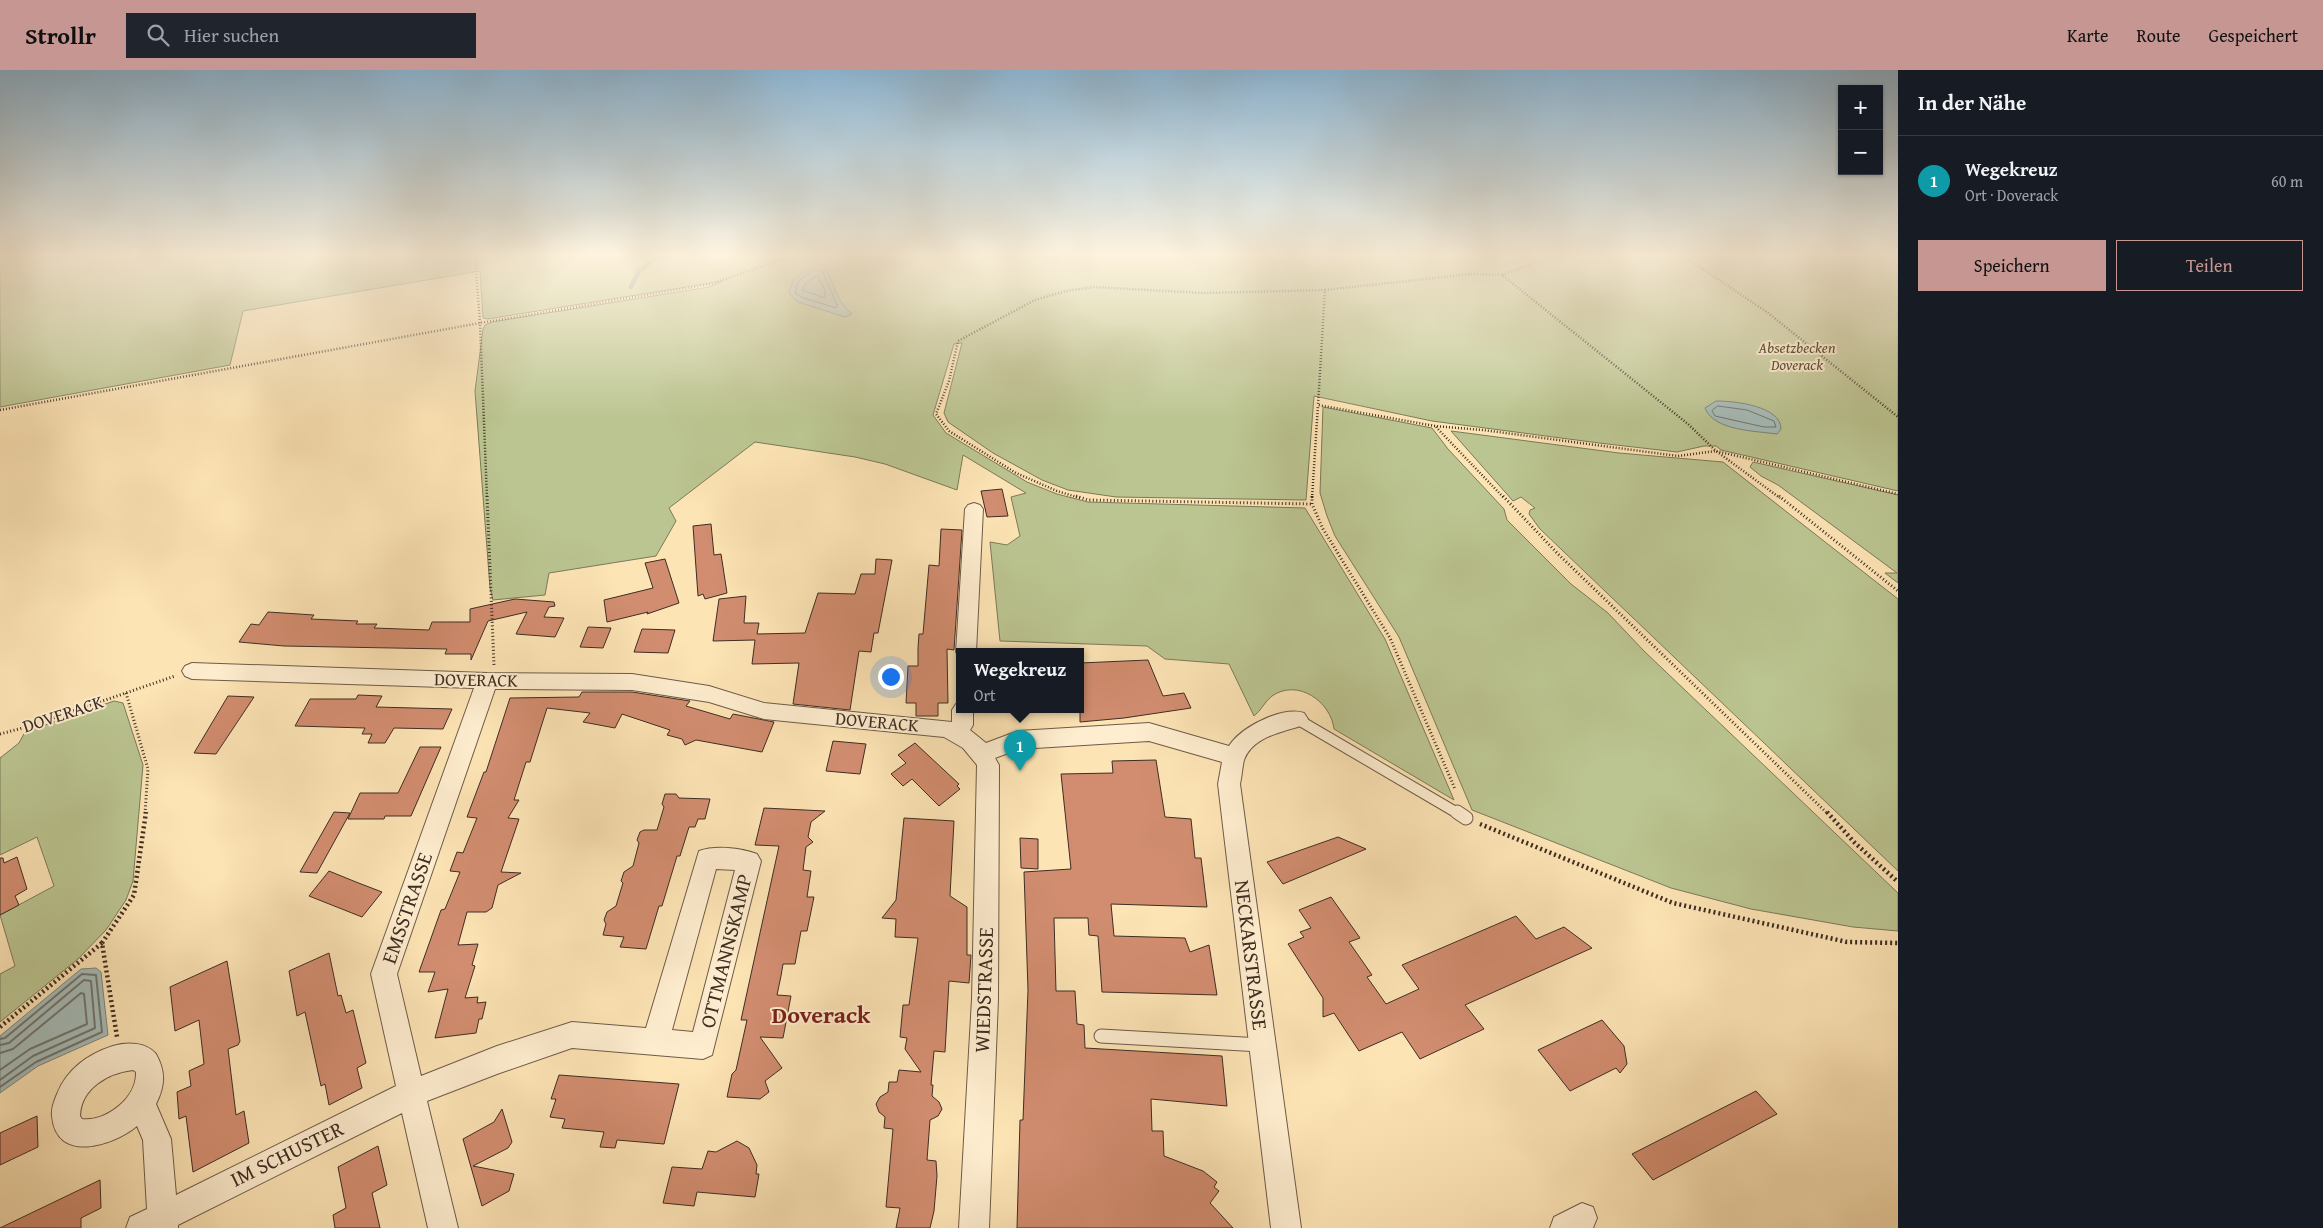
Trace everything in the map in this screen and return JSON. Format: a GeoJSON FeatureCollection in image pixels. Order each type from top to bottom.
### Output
{"type":"FeatureCollection","features":[{"type":"Feature","properties":{"kind":"street"},"geometry":{"type":"LineString","coordinates":[[966,648],[974,509]]}},
{"type":"Feature","properties":{"kind":"street","name":"DOVERACK"},"geometry":{"type":"LineString","coordinates":[[192,671],[491,681],[632,682],[708,694],[764,711],[946,729],[972,741],[983,753]]}},
{"type":"Feature","properties":{"kind":"street","name":"EMSSTRASSE"},"geometry":{"type":"LineString","coordinates":[[443,1228],[384,974],[491,681]]}},
{"type":"Feature","properties":{"kind":"street"},"geometry":{"type":"LineString","coordinates":[[958,733],[962,725],[963,713]]}},
{"type":"Feature","properties":{"kind":"street","name":"NECKARSTRASSE"},"geometry":{"type":"LineString","coordinates":[[1286,1228],[1229,784],[1235,757],[1250,738],[1276,723],[1297,719]]}},
{"type":"Feature","properties":{"kind":"street"},"geometry":{"type":"LineString","coordinates":[[983,753],[1018,740],[1149,732],[1235,757]]}},
{"type":"Feature","properties":{"kind":"street","name":"WIEDSTRASSE"},"geometry":{"type":"LineString","coordinates":[[974,1228],[985,999],[988,765],[983,753]]}},
{"type":"Feature","properties":{"kind":"street","name":"OTTMANNSKAMP"},"geometry":{"type":"LineString","coordinates":[[412,1093],[497,1060],[572,1035],[702,1046],[749,861],[707,858],[656,1042]]}},
{"type":"Feature","properties":{"kind":"street"},"geometry":{"type":"LineString","coordinates":[[133,1056],[145,1061],[151,1072],[150,1086],[141,1103],[127,1118],[115,1125],[91,1134],[76,1132],[67,1123],[65,1109],[71,1093],[83,1077],[99,1065],[117,1057],[133,1056]]}},
{"type":"Feature","properties":{"kind":"street","name":"IM SCHUSTER"},"geometry":{"type":"LineString","coordinates":[[141,1103],[157,1139],[155,1224],[412,1093]]}},
{"type":"Feature","properties":{"kind":"lane"},"geometry":{"type":"LineString","coordinates":[[1297,719],[1466,818]]}},
{"type":"Feature","properties":{"kind":"lane"},"geometry":{"type":"LineString","coordinates":[[1101,1036],[1262,1045]]}},
{"type":"Feature","properties":{"kind":"path"},"geometry":{"type":"LineString","coordinates":[[479,310],[491,681]]}},
{"type":"Feature","properties":{"kind":"path"},"geometry":{"type":"LineString","coordinates":[[0,410],[557,310]]}},
{"type":"Feature","properties":{"kind":"path"},"geometry":{"type":"LineString","coordinates":[[1016,310],[958,341],[949,381],[936,414],[949,431],[1016,473],[1056,491],[1088,500],[1312,504]]}},
{"type":"Feature","properties":{"kind":"path"},"geometry":{"type":"LineString","coordinates":[[1324,310],[1312,504],[1323,529],[1390,638],[1455,790]]}},
{"type":"Feature","properties":{"kind":"path"},"geometry":{"type":"LineString","coordinates":[[1546,310],[1673,411],[1709,442],[1716,451],[1782,499],[1898,591]]}},
{"type":"Feature","properties":{"kind":"path"},"geometry":{"type":"LineString","coordinates":[[1764,310],[1898,417]]}},
{"type":"Feature","properties":{"kind":"path"},"geometry":{"type":"LineString","coordinates":[[1318,405],[1435,426],[1483,430],[1678,456],[1716,451],[1898,494]]}},
{"type":"Feature","properties":{"kind":"path"},"geometry":{"type":"LineString","coordinates":[[1435,426],[1557,553],[1817,802],[1854,842],[1898,882]]}},
{"type":"Feature","properties":{"kind":"path","name":"DOVERACK"},"geometry":{"type":"LineString","coordinates":[[0,734],[30,726],[192,671]]}},
{"type":"Feature","properties":{"kind":"path"},"geometry":{"type":"LineString","coordinates":[[0,1027],[102,943],[134,895],[147,802],[148,769],[126,693]]}},
{"type":"Feature","properties":{"kind":"path"},"geometry":{"type":"LineString","coordinates":[[1466,818],[1673,903],[1847,942],[1898,943]]}},
{"type":"Feature","properties":{"kind":"path"},"geometry":{"type":"LineString","coordinates":[[102,943],[118,1042],[117,1057]]}},
{"type":"Feature","properties":{"kind":"green space"},"geometry":{"type":"Polygon","coordinates":[[[0,310],[249,310],[243,311],[230,365],[0,407],[0,310]]]}},
{"type":"Feature","properties":{"kind":"green space"},"geometry":{"type":"Polygon","coordinates":[[[482,310],[543,310],[488,319],[483,318],[482,310]]]}},
{"type":"Feature","properties":{"kind":"green space","name":"Absetzbecken Doverack"},"geometry":{"type":"Polygon","coordinates":[[[566,310],[1898,310],[1898,491],[1721,450],[1716,446],[1704,446],[1677,452],[1599,443],[1432,421],[1314,396],[1306,500],[1116,497],[1068,490],[1042,480],[993,453],[948,422],[944,413],[962,343],[954,344],[933,415],[946,433],[1027,482],[1057,494],[1088,502],[1305,508],[1385,639],[1454,800],[1334,729],[1332,719],[1327,710],[1320,702],[1302,691],[1282,691],[1272,696],[1254,716],[1229,664],[1165,659],[1147,646],[1000,641],[990,542],[1007,545],[1020,536],[1011,497],[1026,493],[963,455],[957,490],[885,464],[855,457],[755,442],[669,508],[676,521],[656,556],[549,573],[545,595],[493,600],[490,588],[475,391],[483,329],[485,325],[492,322],[566,310]]]}},
{"type":"Feature","properties":{"kind":"green space"},"geometry":{"type":"Polygon","coordinates":[[[1323,407],[1432,428],[1448,449],[1504,509],[1507,520],[1571,584],[1608,613],[1644,651],[1898,893],[1898,931],[1853,927],[1751,909],[1671,888],[1472,810],[1399,637],[1335,536],[1327,516],[1320,493],[1323,407]]]}},
{"type":"Feature","properties":{"kind":"green space"},"geometry":{"type":"Polygon","coordinates":[[[1451,431],[1619,453],[1723,462],[1898,599],[1898,871],[1540,529],[1529,514],[1530,510],[1535,508],[1521,497],[1513,501],[1451,431]]]}},
{"type":"Feature","properties":{"kind":"green space"},"geometry":{"type":"Polygon","coordinates":[[[1753,462],[1898,495],[1898,583],[1885,573],[1897,573],[1778,485],[1761,476],[1750,467],[1753,462]]]}},
{"type":"Feature","properties":{"kind":"green space"},"geometry":{"type":"Polygon","coordinates":[[[114,701],[123,703],[143,765],[133,881],[126,900],[106,930],[78,959],[0,1022],[0,974],[15,966],[0,915],[54,886],[37,837],[0,855],[0,758],[19,743],[25,732],[114,701]]]}},
{"type":"Feature","properties":{"kind":"water"},"geometry":{"type":"Polygon","coordinates":[[[823,310],[847,310],[852,314],[845,317],[823,310]]]}},
{"type":"Feature","properties":{"kind":"water"},"geometry":{"type":"Polygon","coordinates":[[[1716,401],[1756,406],[1774,415],[1779,421],[1781,429],[1777,434],[1747,431],[1726,426],[1710,416],[1705,408],[1716,401]]]}},
{"type":"Feature","properties":{"kind":"water"},"geometry":{"type":"Polygon","coordinates":[[[96,968],[101,972],[108,1035],[38,1066],[0,1093],[0,1036],[81,969],[96,968]]]}},
{"type":"Feature","properties":{"kind":"building"},"geometry":{"type":"Polygon","coordinates":[[[1002,489],[1008,516],[987,517],[981,491],[1002,489]]]}},
{"type":"Feature","properties":{"kind":"building"},"geometry":{"type":"Polygon","coordinates":[[[711,524],[714,555],[721,554],[727,593],[705,599],[703,594],[698,596],[693,526],[711,524]]]}},
{"type":"Feature","properties":{"kind":"building"},"geometry":{"type":"Polygon","coordinates":[[[941,529],[962,530],[954,650],[947,649],[948,703],[938,703],[938,716],[916,716],[916,703],[906,703],[908,666],[918,666],[919,634],[923,634],[929,565],[939,566],[941,529]]]}},
{"type":"Feature","properties":{"kind":"building"},"geometry":{"type":"Polygon","coordinates":[[[665,559],[679,603],[647,614],[648,612],[607,622],[604,600],[653,588],[645,563],[665,559]]]}},
{"type":"Feature","properties":{"kind":"building"},"geometry":{"type":"Polygon","coordinates":[[[876,559],[892,560],[878,633],[874,633],[871,652],[859,651],[850,710],[793,704],[799,663],[752,664],[755,640],[713,641],[719,599],[746,596],[744,623],[759,623],[757,634],[805,633],[818,593],[855,594],[861,574],[875,574],[876,559]]]}},
{"type":"Feature","properties":{"kind":"building"},"geometry":{"type":"Polygon","coordinates":[[[515,599],[554,602],[555,606],[549,607],[544,617],[564,618],[555,637],[516,634],[527,612],[488,621],[471,660],[471,654],[445,654],[447,649],[284,646],[239,642],[251,624],[259,625],[268,612],[314,615],[311,619],[358,621],[356,624],[377,624],[374,628],[429,630],[432,622],[470,622],[470,609],[515,599]]]}},
{"type":"Feature","properties":{"kind":"building"},"geometry":{"type":"Polygon","coordinates":[[[588,627],[611,628],[603,648],[580,647],[588,627]]]}},
{"type":"Feature","properties":{"kind":"building"},"geometry":{"type":"Polygon","coordinates":[[[642,629],[675,630],[668,653],[634,652],[642,629]]]}},
{"type":"Feature","properties":{"kind":"building"},"geometry":{"type":"Polygon","coordinates":[[[1148,660],[1163,696],[1184,693],[1191,708],[1124,718],[1080,722],[1080,713],[1084,713],[1084,663],[1148,660]]]}},
{"type":"Feature","properties":{"kind":"building"},"geometry":{"type":"Polygon","coordinates":[[[582,692],[632,692],[690,701],[686,706],[730,719],[733,714],[774,722],[762,752],[696,740],[685,745],[682,739],[667,735],[670,730],[622,714],[615,728],[583,722],[590,713],[547,708],[530,762],[526,762],[514,800],[519,800],[508,818],[519,819],[501,872],[521,873],[498,885],[492,908],[486,912],[467,912],[458,945],[478,944],[472,965],[475,966],[465,998],[478,997],[477,1003],[486,1002],[482,1019],[479,1019],[476,1033],[435,1038],[448,989],[428,992],[435,972],[419,972],[441,910],[445,909],[460,872],[450,871],[457,852],[463,853],[477,818],[467,817],[484,772],[486,772],[510,698],[579,697],[582,692]]]}},
{"type":"Feature","properties":{"kind":"building"},"geometry":{"type":"Polygon","coordinates":[[[358,695],[382,696],[376,707],[452,709],[443,729],[394,728],[385,743],[368,743],[372,734],[362,734],[365,728],[295,726],[310,699],[356,699],[358,695]]]}},
{"type":"Feature","properties":{"kind":"building"},"geometry":{"type":"Polygon","coordinates":[[[228,696],[254,697],[216,754],[194,753],[228,696]]]}},
{"type":"Feature","properties":{"kind":"building"},"geometry":{"type":"Polygon","coordinates":[[[833,741],[866,744],[860,774],[826,771],[833,741]]]}},
{"type":"Feature","properties":{"kind":"building"},"geometry":{"type":"Polygon","coordinates":[[[915,743],[959,784],[957,786],[960,789],[939,806],[912,779],[903,786],[891,774],[906,763],[898,755],[915,743]]]}},
{"type":"Feature","properties":{"kind":"building"},"geometry":{"type":"Polygon","coordinates":[[[420,747],[441,747],[411,816],[385,816],[384,819],[348,819],[360,793],[398,793],[420,747]]]}},
{"type":"Feature","properties":{"kind":"building"},"geometry":{"type":"Polygon","coordinates":[[[1156,760],[1165,817],[1191,819],[1195,858],[1201,858],[1207,907],[1111,904],[1114,936],[1185,938],[1190,952],[1209,945],[1217,995],[1102,992],[1098,936],[1089,935],[1088,918],[1054,918],[1056,991],[1075,991],[1077,1024],[1084,1025],[1085,1048],[1222,1056],[1227,1106],[1151,1099],[1152,1131],[1163,1131],[1164,1156],[1203,1171],[1217,1182],[1214,1187],[1219,1191],[1210,1203],[1233,1228],[1017,1228],[1020,1120],[1023,1120],[1028,990],[1024,872],[1071,869],[1061,774],[1113,773],[1112,761],[1156,760]]]}},
{"type":"Feature","properties":{"kind":"building"},"geometry":{"type":"Polygon","coordinates":[[[665,794],[676,794],[679,798],[710,799],[705,819],[698,819],[695,827],[689,827],[680,856],[677,856],[662,906],[659,906],[646,949],[620,947],[624,937],[603,935],[606,924],[604,920],[607,912],[616,906],[623,883],[621,881],[624,872],[633,866],[640,832],[644,830],[657,830],[664,807],[662,804],[665,794]]]}},
{"type":"Feature","properties":{"kind":"building"},"geometry":{"type":"Polygon","coordinates":[[[764,808],[825,811],[811,822],[808,837],[813,842],[806,847],[803,870],[811,871],[807,897],[814,897],[807,931],[801,931],[795,964],[783,964],[777,995],[791,996],[783,1038],[760,1037],[782,1068],[765,1081],[769,1092],[760,1099],[727,1097],[732,1074],[736,1070],[747,1020],[741,1020],[779,846],[755,845],[764,808]]]}},
{"type":"Feature","properties":{"kind":"building"},"geometry":{"type":"Polygon","coordinates":[[[334,812],[350,813],[317,873],[300,872],[334,812]]]}},
{"type":"Feature","properties":{"kind":"building"},"geometry":{"type":"Polygon","coordinates":[[[904,818],[954,821],[950,896],[967,907],[967,955],[971,955],[969,983],[949,981],[945,1052],[934,1051],[932,1096],[939,1102],[942,1109],[938,1116],[930,1120],[927,1160],[936,1161],[937,1176],[934,1211],[930,1228],[896,1228],[900,1208],[886,1207],[893,1129],[884,1128],[885,1117],[879,1112],[876,1104],[880,1097],[888,1092],[889,1082],[897,1082],[899,1070],[921,1072],[905,1049],[907,1038],[900,1037],[903,1005],[909,1005],[918,938],[895,937],[896,919],[882,918],[896,900],[904,818]]]}},
{"type":"Feature","properties":{"kind":"building"},"geometry":{"type":"Polygon","coordinates":[[[1338,837],[1366,849],[1283,884],[1267,862],[1338,837]]]}},
{"type":"Feature","properties":{"kind":"building"},"geometry":{"type":"Polygon","coordinates":[[[1020,838],[1038,839],[1038,869],[1021,868],[1020,838]]]}},
{"type":"Feature","properties":{"kind":"building"},"geometry":{"type":"Polygon","coordinates":[[[17,857],[27,889],[15,896],[19,905],[0,915],[0,858],[3,858],[4,863],[17,857]]]}},
{"type":"Feature","properties":{"kind":"building"},"geometry":{"type":"Polygon","coordinates":[[[329,871],[382,892],[362,917],[309,896],[329,871]]]}},
{"type":"Feature","properties":{"kind":"building"},"geometry":{"type":"Polygon","coordinates":[[[1331,897],[1360,938],[1349,942],[1372,975],[1367,977],[1386,1004],[1419,989],[1402,965],[1516,916],[1536,939],[1564,927],[1592,948],[1465,1005],[1484,1029],[1420,1059],[1402,1032],[1359,1051],[1334,1013],[1323,1017],[1323,998],[1288,944],[1304,937],[1300,932],[1311,928],[1299,910],[1331,897]]]}},
{"type":"Feature","properties":{"kind":"building"},"geometry":{"type":"Polygon","coordinates":[[[329,953],[338,996],[341,995],[346,1013],[353,1010],[366,1063],[357,1068],[362,1088],[329,1105],[325,1084],[321,1086],[305,1012],[297,1016],[289,971],[329,953]]]}},
{"type":"Feature","properties":{"kind":"building"},"geometry":{"type":"Polygon","coordinates":[[[227,961],[240,1041],[238,1045],[228,1049],[236,1115],[244,1111],[249,1143],[193,1172],[186,1116],[179,1119],[177,1092],[191,1086],[189,1071],[204,1064],[199,1020],[175,1031],[170,987],[227,961]]]}},
{"type":"Feature","properties":{"kind":"building"},"geometry":{"type":"Polygon","coordinates":[[[1602,1020],[1624,1046],[1627,1064],[1620,1073],[1616,1068],[1570,1091],[1538,1050],[1602,1020]]]}},
{"type":"Feature","properties":{"kind":"building"},"geometry":{"type":"Polygon","coordinates":[[[559,1075],[679,1084],[664,1144],[617,1140],[615,1148],[600,1147],[604,1132],[562,1128],[565,1119],[550,1117],[556,1099],[551,1099],[559,1075]]]}},
{"type":"Feature","properties":{"kind":"building"},"geometry":{"type":"Polygon","coordinates":[[[1756,1091],[1777,1114],[1653,1180],[1632,1154],[1756,1091]]]}},
{"type":"Feature","properties":{"kind":"building"},"geometry":{"type":"Polygon","coordinates":[[[502,1109],[512,1142],[508,1148],[473,1166],[514,1174],[509,1191],[482,1206],[463,1139],[494,1122],[502,1109]]]}},
{"type":"Feature","properties":{"kind":"building"},"geometry":{"type":"Polygon","coordinates":[[[37,1116],[38,1147],[0,1165],[0,1133],[37,1116]]]}},
{"type":"Feature","properties":{"kind":"building"},"geometry":{"type":"Polygon","coordinates":[[[737,1141],[749,1148],[757,1165],[756,1174],[759,1174],[755,1197],[697,1192],[694,1206],[663,1203],[672,1167],[702,1169],[708,1151],[716,1152],[737,1141]]]}},
{"type":"Feature","properties":{"kind":"building"},"geometry":{"type":"Polygon","coordinates":[[[378,1146],[387,1185],[372,1193],[380,1228],[335,1228],[333,1215],[346,1208],[338,1167],[378,1146]]]}},
{"type":"Feature","properties":{"kind":"building"},"geometry":{"type":"Polygon","coordinates":[[[100,1180],[101,1208],[81,1218],[81,1228],[0,1228],[100,1180]]]}},
{"type":"Feature","properties":{"kind":"place","name":"Wegekreuz"},"geometry":{"type":"Point","coordinates":[1020,771]}},
{"type":"Feature","properties":{"kind":"district","name":"Doverack"},"geometry":{"type":"Point","coordinates":[821,1015]}}]}
